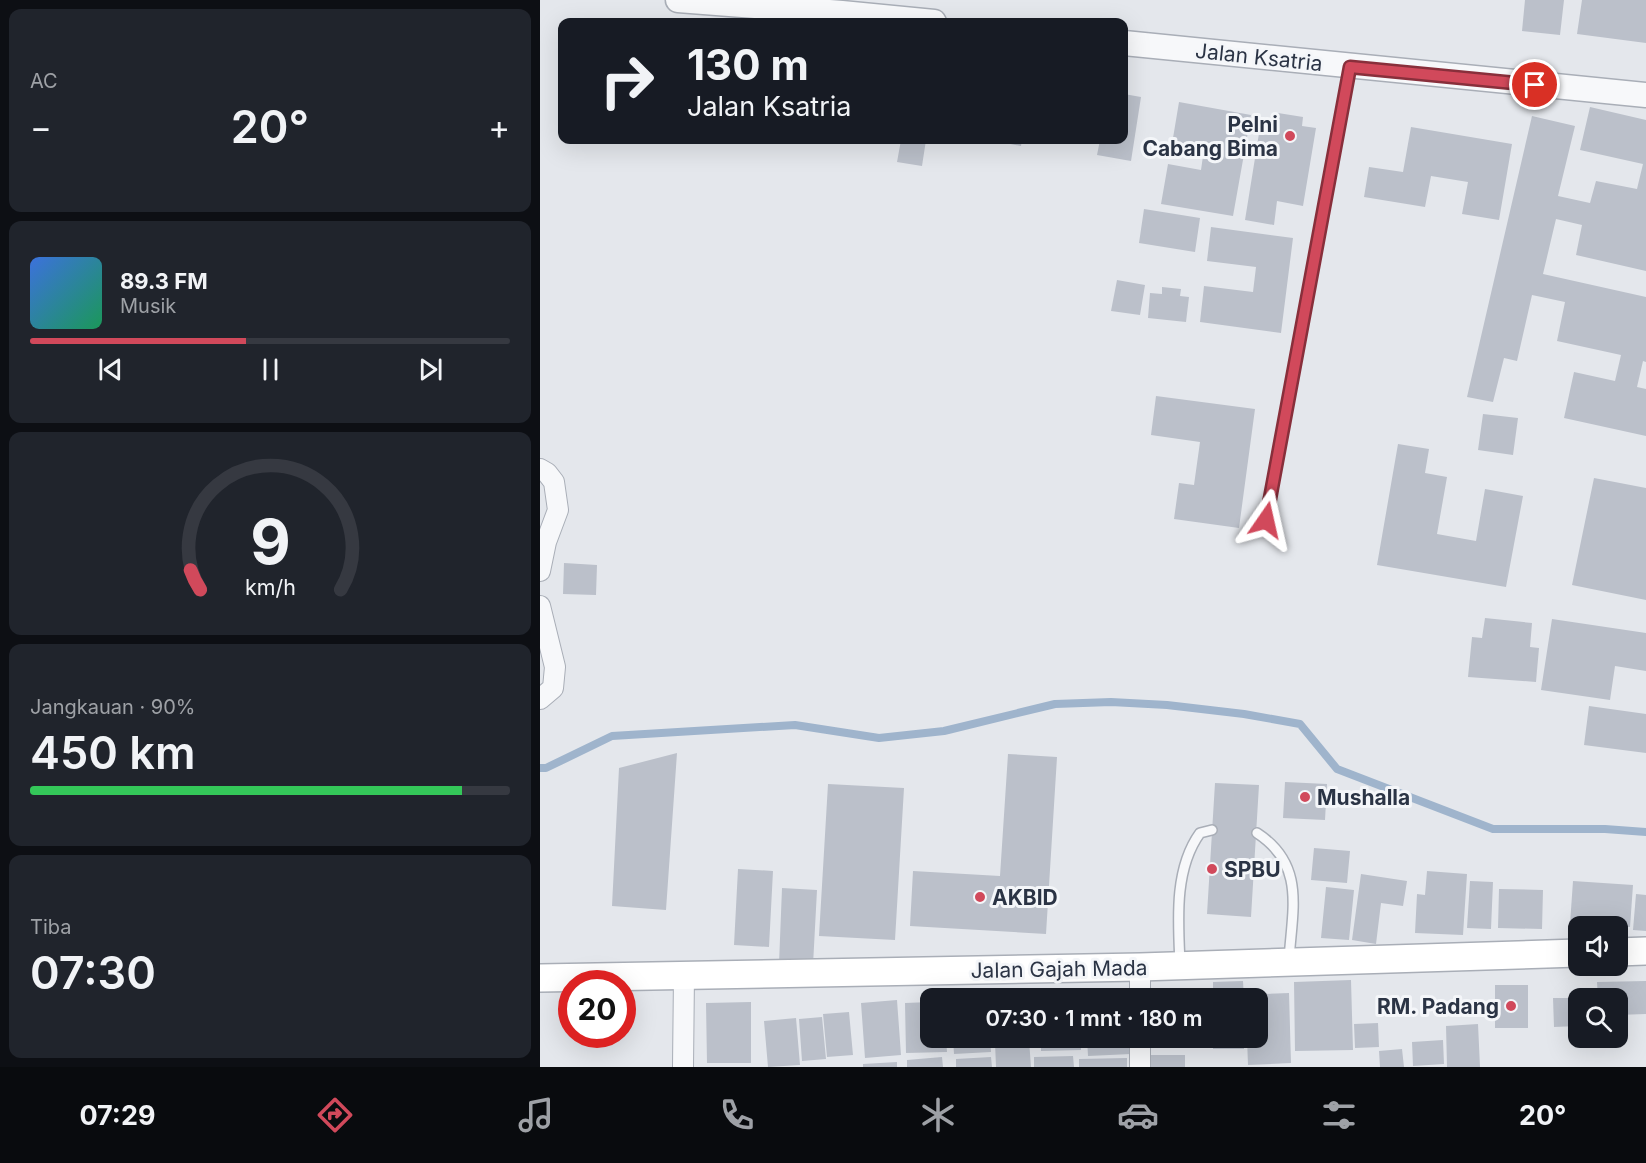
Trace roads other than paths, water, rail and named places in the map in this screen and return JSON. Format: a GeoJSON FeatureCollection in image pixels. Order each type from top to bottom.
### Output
{"type":"FeatureCollection","features":[{"type":"Feature","properties":{"kind":"main road"},"geometry":{"type":"LineString","coordinates":[[1628,952],[1646,951]]}},
{"type":"Feature","properties":{"kind":"main road","name":"Jalan Gajah Mada"},"geometry":{"type":"LineString","coordinates":[[540,978],[1140,967],[1568,953]]}},
{"type":"Feature","properties":{"kind":"street"},"geometry":{"type":"LineString","coordinates":[[678,0],[843,6],[911,18]]}},
{"type":"Feature","properties":{"kind":"street","name":"Jalan Ksatria"},"geometry":{"type":"LineString","coordinates":[[1128,43],[1646,95]]}},
{"type":"Feature","properties":{"kind":"street"},"geometry":{"type":"LineString","coordinates":[[540,469],[547,473],[554,482],[558,510],[546,542],[540,571]]}},
{"type":"Feature","properties":{"kind":"street"},"geometry":{"type":"LineString","coordinates":[[540,606],[555,667],[554,688],[540,699]]}},
{"type":"Feature","properties":{"kind":"street"},"geometry":{"type":"LineString","coordinates":[[1140,967],[1140,988]]}},
{"type":"Feature","properties":{"kind":"street"},"geometry":{"type":"LineString","coordinates":[[683,1067],[684,975]]}},
{"type":"Feature","properties":{"kind":"street"},"geometry":{"type":"LineString","coordinates":[[1140,1048],[1140,1067]]}},
{"type":"Feature","properties":{"kind":"lane"},"geometry":{"type":"LineString","coordinates":[[1266,520],[1350,67]]}},
{"type":"Feature","properties":{"kind":"lane"},"geometry":{"type":"LineString","coordinates":[[1180,966],[1178,928],[1184,865],[1191,845],[1200,833],[1212,830]]}},
{"type":"Feature","properties":{"kind":"lane"},"geometry":{"type":"LineString","coordinates":[[1257,833],[1269,841],[1278,852],[1292,878],[1289,962]]}},
{"type":"Feature","properties":{"kind":"waterway"},"geometry":{"type":"LineString","coordinates":[[540,768],[546,768],[612,736],[795,725],[879,738],[944,731],[1055,704],[1111,702],[1167,705],[1244,714],[1300,724],[1337,769],[1493,829],[1605,829],[1646,832]]}},
{"type":"Feature","properties":{"kind":"place","name":"Pelni Cabang Bima"},"geometry":{"type":"Point","coordinates":[1290,136]}},
{"type":"Feature","properties":{"kind":"place","name":"Mushalla"},"geometry":{"type":"Point","coordinates":[1305,797]}},
{"type":"Feature","properties":{"kind":"place","name":"SPBU"},"geometry":{"type":"Point","coordinates":[1212,869]}},
{"type":"Feature","properties":{"kind":"place","name":"AKBID"},"geometry":{"type":"Point","coordinates":[980,897]}},
{"type":"Feature","properties":{"kind":"place","name":"RM. Padang"},"geometry":{"type":"Point","coordinates":[1511,1006]}}]}
